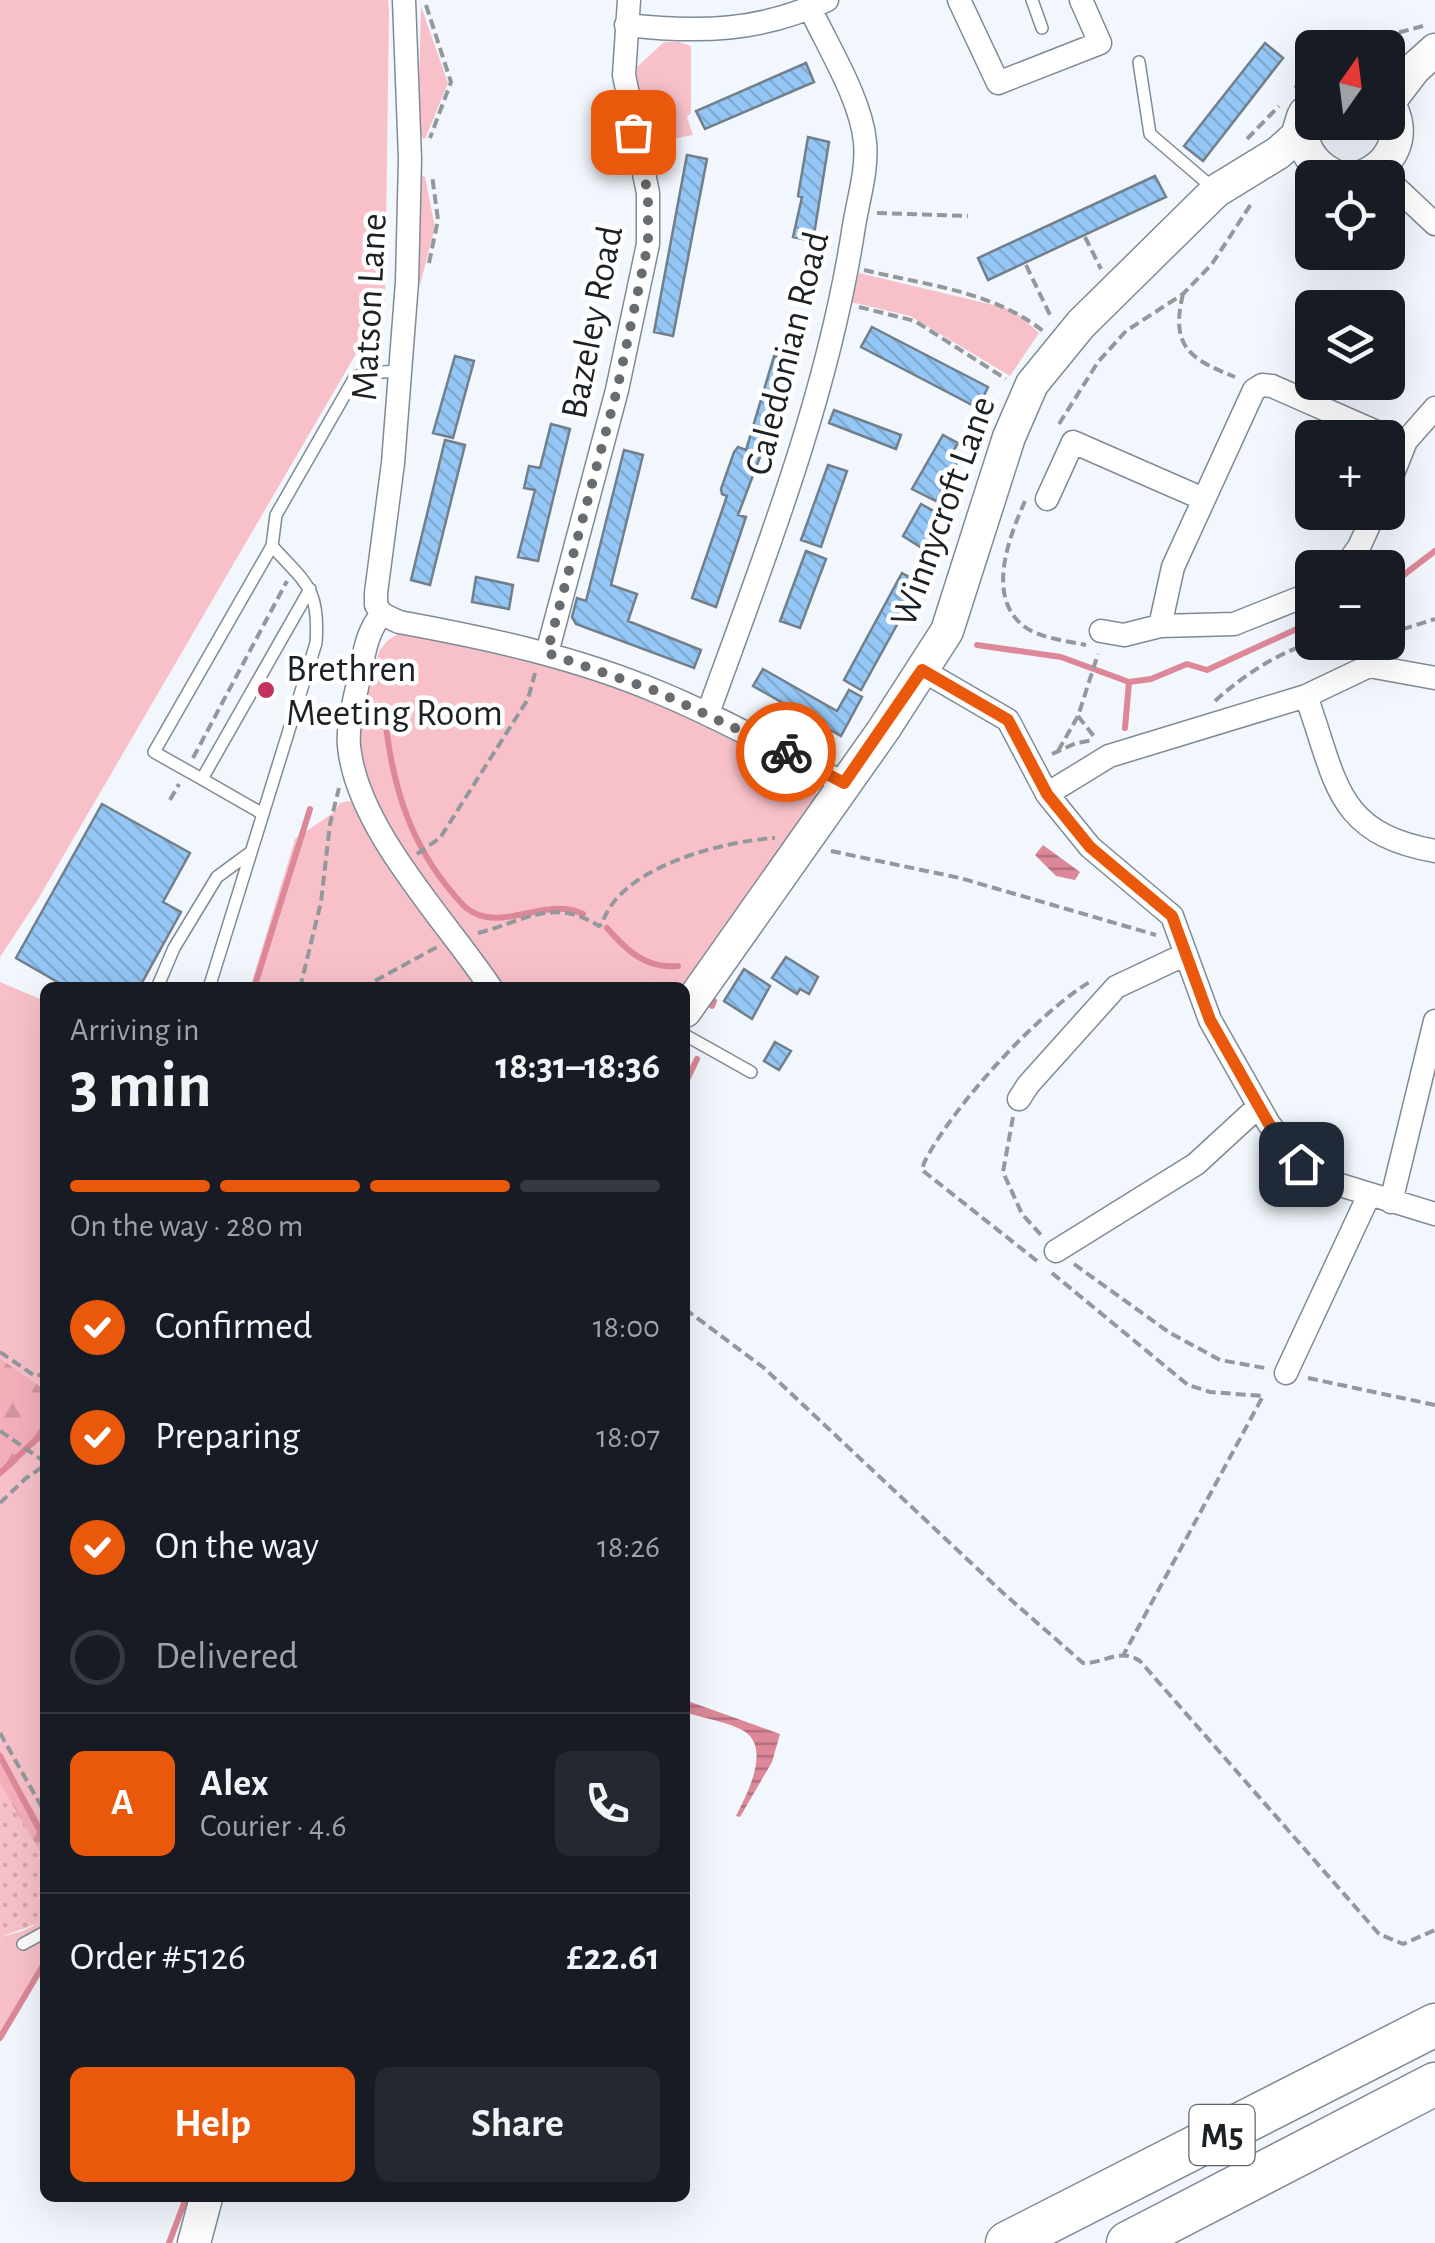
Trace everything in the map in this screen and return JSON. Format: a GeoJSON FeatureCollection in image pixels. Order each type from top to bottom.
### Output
{"type":"FeatureCollection","features":[{"type":"Feature","properties":{"kind":"highway","name":"M5"},"geometry":{"type":"LineString","coordinates":[[1007,2243],[1435,2025]]}},
{"type":"Feature","properties":{"kind":"highway","name":"M5"},"geometry":{"type":"LineString","coordinates":[[1128,2243],[1435,2084]]}},
{"type":"Feature","properties":{"kind":"street","name":"Matson Lane"},"geometry":{"type":"LineString","coordinates":[[382,614],[376,604],[376,593],[393,463],[405,302],[410,159],[404,0]]}},
{"type":"Feature","properties":{"kind":"street","name":"Bazeley Road"},"geometry":{"type":"LineString","coordinates":[[547,653],[617,390],[648,244],[648,193],[624,76],[629,0]]}},
{"type":"Feature","properties":{"kind":"street"},"geometry":{"type":"LineString","coordinates":[[958,0],[998,83],[1100,43],[1081,0]]}},
{"type":"Feature","properties":{"kind":"street"},"geometry":{"type":"LineString","coordinates":[[626,25],[722,30],[777,21],[818,4]]}},
{"type":"Feature","properties":{"kind":"street","name":"Caledonian Road"},"geometry":{"type":"LineString","coordinates":[[708,713],[794,476],[840,303],[865,157],[863,129],[818,4]]}},
{"type":"Feature","properties":{"kind":"street"},"geometry":{"type":"LineString","coordinates":[[1405,61],[1435,47]]}},
{"type":"Feature","properties":{"kind":"street"},"geometry":{"type":"LineString","coordinates":[[1405,81],[1435,47]]}},
{"type":"Feature","properties":{"kind":"street","name":"Winnycroft Lane"},"geometry":{"type":"LineString","coordinates":[[690,1005],[812,846],[844,783],[947,631],[1009,437],[1026,396],[1059,337],[1216,191],[1278,153],[1295,138]]}},
{"type":"Feature","properties":{"kind":"street","name":"Winnycroft Lane"},"geometry":{"type":"LineString","coordinates":[[1246,170],[1295,170]]}},
{"type":"Feature","properties":{"kind":"street"},"geometry":{"type":"LineString","coordinates":[[1405,196],[1435,224]]}},
{"type":"Feature","properties":{"kind":"street"},"geometry":{"type":"LineString","coordinates":[[1160,626],[1173,567],[1254,390],[1262,385],[1272,386],[1397,441],[1406,441],[1435,408]]}},
{"type":"Feature","properties":{"kind":"street"},"geometry":{"type":"LineString","coordinates":[[1039,493],[1073,442],[1202,498]]}},
{"type":"Feature","properties":{"kind":"street"},"geometry":{"type":"LineString","coordinates":[[1100,643],[1160,626],[1234,624],[1295,600]]}},
{"type":"Feature","properties":{"kind":"street"},"geometry":{"type":"LineString","coordinates":[[486,982],[374,821],[354,775],[348,742],[355,698],[370,630],[382,614],[398,622],[547,653],[624,678],[708,713],[844,783]]}},
{"type":"Feature","properties":{"kind":"street"},"geometry":{"type":"LineString","coordinates":[[1047,794],[1109,756],[1306,696],[1370,666],[1435,678]]}},
{"type":"Feature","properties":{"kind":"street"},"geometry":{"type":"LineString","coordinates":[[922,670],[1008,720],[1047,794],[1090,847],[1172,916],[1210,1020],[1269,1124],[1301,1164],[1337,1184],[1435,1214]]}},
{"type":"Feature","properties":{"kind":"street"},"geometry":{"type":"LineString","coordinates":[[1306,696],[1348,808],[1372,832],[1402,846],[1435,852]]}},
{"type":"Feature","properties":{"kind":"street"},"geometry":{"type":"LineString","coordinates":[[1019,1099],[1116,987],[1186,954]]}},
{"type":"Feature","properties":{"kind":"street"},"geometry":{"type":"LineString","coordinates":[[1286,1373],[1380,1199],[1435,1021]]}},
{"type":"Feature","properties":{"kind":"street"},"geometry":{"type":"LineString","coordinates":[[1056,1251],[1196,1164],[1259,1106]]}},
{"type":"Feature","properties":{"kind":"street"},"geometry":{"type":"LineString","coordinates":[[194,2243],[205,2202]]}},
{"type":"Feature","properties":{"kind":"lane"},"geometry":{"type":"LineString","coordinates":[[1032,0],[1042,28]]}},
{"type":"Feature","properties":{"kind":"lane"},"geometry":{"type":"LineString","coordinates":[[1139,62],[1150,134],[1216,191]]}},
{"type":"Feature","properties":{"kind":"lane"},"geometry":{"type":"LineString","coordinates":[[263,814],[154,752],[272,546],[276,515],[355,377],[399,372]]}},
{"type":"Feature","properties":{"kind":"lane"},"geometry":{"type":"LineString","coordinates":[[211,982],[316,643],[317,623],[310,589],[304,577],[272,546]]}},
{"type":"Feature","properties":{"kind":"lane"},"geometry":{"type":"LineString","coordinates":[[202,779],[310,589]]}},
{"type":"Feature","properties":{"kind":"lane"},"geometry":{"type":"LineString","coordinates":[[160,982],[174,948],[217,878],[251,852]]}},
{"type":"Feature","properties":{"kind":"lane"},"geometry":{"type":"LineString","coordinates":[[690,1039],[751,1072]]}},
{"type":"Feature","properties":{"kind":"lane"},"geometry":{"type":"LineString","coordinates":[[23,1944],[40,1935]]}},
{"type":"Feature","properties":{"kind":"path"},"geometry":{"type":"LineString","coordinates":[[425,0],[451,82],[429,141]]}},
{"type":"Feature","properties":{"kind":"path"},"geometry":{"type":"LineString","coordinates":[[1405,31],[1435,23]]}},
{"type":"Feature","properties":{"kind":"path"},"geometry":{"type":"LineString","coordinates":[[1057,428],[1098,362],[1126,331],[1184,294],[1212,264],[1243,219],[1246,170],[1295,96]]}},
{"type":"Feature","properties":{"kind":"path"},"geometry":{"type":"LineString","coordinates":[[405,302],[419,299],[436,238],[438,220],[430,170]]}},
{"type":"Feature","properties":{"kind":"path"},"geometry":{"type":"LineString","coordinates":[[856,210],[968,216]]}},
{"type":"Feature","properties":{"kind":"path"},"geometry":{"type":"LineString","coordinates":[[1085,237],[1106,280]]}},
{"type":"Feature","properties":{"kind":"path"},"geometry":{"type":"LineString","coordinates":[[1026,265],[1059,337]]}},
{"type":"Feature","properties":{"kind":"path"},"geometry":{"type":"LineString","coordinates":[[847,266],[994,302],[1059,337]]}},
{"type":"Feature","properties":{"kind":"path"},"geometry":{"type":"LineString","coordinates":[[1184,294],[1178,327],[1188,352],[1202,364],[1244,381],[1254,390]]}},
{"type":"Feature","properties":{"kind":"path"},"geometry":{"type":"LineString","coordinates":[[840,303],[907,318],[1011,382]]}},
{"type":"Feature","properties":{"kind":"path"},"geometry":{"type":"LineString","coordinates":[[1039,493],[1004,559],[1004,591],[1012,615],[1027,630],[1100,643],[1078,716],[1058,750]]}},
{"type":"Feature","properties":{"kind":"path"},"geometry":{"type":"LineString","coordinates":[[170,800],[294,568]]}},
{"type":"Feature","properties":{"kind":"path"},"geometry":{"type":"LineString","coordinates":[[1405,629],[1435,619]]}},
{"type":"Feature","properties":{"kind":"path"},"geometry":{"type":"LineString","coordinates":[[1205,708],[1249,672],[1295,648]]}},
{"type":"Feature","properties":{"kind":"path"},"geometry":{"type":"LineString","coordinates":[[404,866],[440,838],[528,699],[538,660],[547,653]]}},
{"type":"Feature","properties":{"kind":"path"},"geometry":{"type":"LineString","coordinates":[[1078,716],[1096,739]]}},
{"type":"Feature","properties":{"kind":"path"},"geometry":{"type":"LineString","coordinates":[[1043,759],[1058,750],[1108,737]]}},
{"type":"Feature","properties":{"kind":"path"},"geometry":{"type":"LineString","coordinates":[[301,982],[321,902],[336,794],[343,782],[354,775]]}},
{"type":"Feature","properties":{"kind":"path"},"geometry":{"type":"LineString","coordinates":[[373,982],[454,938],[554,912],[579,914],[599,926],[607,907],[653,871],[710,847],[793,836],[812,846],[948,875],[1160,936]]}},
{"type":"Feature","properties":{"kind":"path"},"geometry":{"type":"LineString","coordinates":[[1098,978],[1068,994],[1039,1020],[970,1096],[930,1149],[922,1170],[1188,1385],[1210,1392],[1263,1396],[1124,1654]]}},
{"type":"Feature","properties":{"kind":"path"},"geometry":{"type":"LineString","coordinates":[[1019,1099],[1003,1172],[1022,1214],[1056,1251],[1170,1333],[1220,1360],[1435,1405]]}},
{"type":"Feature","properties":{"kind":"path"},"geometry":{"type":"LineString","coordinates":[[690,1313],[764,1368],[1002,1592],[1084,1663],[1124,1654],[1140,1661],[1378,1934],[1404,1944],[1435,1930]]}},
{"type":"Feature","properties":{"kind":"path"},"geometry":{"type":"LineString","coordinates":[[0,1352],[35,1376],[40,1375]]}},
{"type":"Feature","properties":{"kind":"path"},"geometry":{"type":"LineString","coordinates":[[0,1431],[40,1460]]}},
{"type":"Feature","properties":{"kind":"path"},"geometry":{"type":"LineString","coordinates":[[0,1503],[40,1468]]}},
{"type":"Feature","properties":{"kind":"path"},"geometry":{"type":"LineString","coordinates":[[0,1732],[40,1804]]}},
{"type":"Feature","properties":{"kind":"shaded area"},"geometry":{"type":"Polygon","coordinates":[[[0,0],[388,0],[389,10],[385,304],[37,901],[0,957],[0,0]]]}},
{"type":"Feature","properties":{"kind":"shaded area"},"geometry":{"type":"Polygon","coordinates":[[[421,6],[448,83],[425,139],[419,137],[418,120],[421,6]]]}},
{"type":"Feature","properties":{"kind":"shaded area"},"geometry":{"type":"Polygon","coordinates":[[[664,42],[691,46],[691,113],[687,117],[693,135],[652,143],[643,126],[636,68],[664,42]]]}},
{"type":"Feature","properties":{"kind":"shaded area"},"geometry":{"type":"Polygon","coordinates":[[[421,175],[425,177],[435,227],[420,285],[416,260],[421,175]]]}},
{"type":"Feature","properties":{"kind":"shaded area"},"geometry":{"type":"Polygon","coordinates":[[[859,273],[1006,308],[1039,333],[1010,376],[910,316],[851,302],[859,273]]]}},
{"type":"Feature","properties":{"kind":"shaded area"},"geometry":{"type":"Polygon","coordinates":[[[400,633],[514,653],[672,706],[813,781],[817,797],[689,982],[493,982],[419,885],[356,767],[365,691],[380,650],[400,633]]]}},
{"type":"Feature","properties":{"kind":"shaded area"},"geometry":{"type":"Polygon","coordinates":[[[349,801],[359,806],[479,982],[252,982],[295,839],[333,813],[340,803],[349,801]]]}},
{"type":"Feature","properties":{"kind":"shaded area"},"geometry":{"type":"Polygon","coordinates":[[[1043,845],[1080,872],[1075,880],[1056,876],[1035,855],[1043,845]]]}},
{"type":"Feature","properties":{"kind":"shaded area"},"geometry":{"type":"Polygon","coordinates":[[[0,982],[40,999],[40,1386],[0,1358],[0,982]]]}},
{"type":"Feature","properties":{"kind":"shaded area"},"geometry":{"type":"Polygon","coordinates":[[[40,1441],[40,1841],[0,1765],[0,1478],[40,1441]]]}},
{"type":"Feature","properties":{"kind":"shaded area"},"geometry":{"type":"Polygon","coordinates":[[[690,1702],[780,1734],[772,1762],[740,1817],[736,1816],[757,1757],[750,1736],[727,1724],[690,1713],[690,1702]]]}},
{"type":"Feature","properties":{"kind":"shaded area"},"geometry":{"type":"Polygon","coordinates":[[[0,1783],[40,1851],[40,1923],[0,1937],[0,1783]]]}},
{"type":"Feature","properties":{"kind":"shaded area"},"geometry":{"type":"Polygon","coordinates":[[[40,1922],[40,1970],[0,2038],[0,1937],[40,1922]]]}},
{"type":"Feature","properties":{"kind":"green space"},"geometry":{"type":"Polygon","coordinates":[[[0,1358],[40,1386],[40,1441],[0,1478],[0,1358]]]}},
{"type":"Feature","properties":{"kind":"green space"},"geometry":{"type":"Polygon","coordinates":[[[0,1759],[40,1819],[40,1864],[0,1789],[0,1759]]]}},
{"type":"Feature","properties":{"kind":"building"},"geometry":{"type":"Polygon","coordinates":[[[1265,43],[1283,58],[1203,161],[1184,146],[1265,43]]]}},
{"type":"Feature","properties":{"kind":"building"},"geometry":{"type":"Polygon","coordinates":[[[806,63],[814,82],[705,129],[696,111],[806,63]]]}},
{"type":"Feature","properties":{"kind":"building"},"geometry":{"type":"Polygon","coordinates":[[[808,137],[829,142],[813,241],[793,237],[808,137]]]}},
{"type":"Feature","properties":{"kind":"building"},"geometry":{"type":"Polygon","coordinates":[[[687,155],[707,159],[673,336],[654,332],[687,155]]]}},
{"type":"Feature","properties":{"kind":"building"},"geometry":{"type":"Polygon","coordinates":[[[1155,176],[1166,197],[988,280],[978,258],[1155,176]]]}},
{"type":"Feature","properties":{"kind":"building"},"geometry":{"type":"Polygon","coordinates":[[[872,327],[988,387],[978,408],[861,347],[872,327]]]}},
{"type":"Feature","properties":{"kind":"building"},"geometry":{"type":"Polygon","coordinates":[[[455,356],[474,361],[453,438],[433,433],[455,356]]]}},
{"type":"Feature","properties":{"kind":"building"},"geometry":{"type":"Polygon","coordinates":[[[774,356],[794,362],[768,450],[763,449],[738,515],[746,517],[716,607],[692,598],[727,496],[721,489],[734,452],[738,447],[746,450],[774,356]]]}},
{"type":"Feature","properties":{"kind":"building"},"geometry":{"type":"Polygon","coordinates":[[[834,410],[901,435],[896,449],[829,423],[834,410]]]}},
{"type":"Feature","properties":{"kind":"building"},"geometry":{"type":"Polygon","coordinates":[[[551,424],[570,429],[538,561],[518,557],[535,490],[524,488],[529,466],[540,468],[551,424]]]}},
{"type":"Feature","properties":{"kind":"building"},"geometry":{"type":"Polygon","coordinates":[[[943,435],[958,443],[951,455],[959,459],[936,501],[912,489],[943,435]]]}},
{"type":"Feature","properties":{"kind":"building"},"geometry":{"type":"Polygon","coordinates":[[[445,440],[465,445],[430,585],[411,580],[445,440]]]}},
{"type":"Feature","properties":{"kind":"building"},"geometry":{"type":"Polygon","coordinates":[[[624,450],[643,455],[611,585],[637,594],[628,621],[701,650],[694,668],[576,624],[572,617],[577,598],[586,601],[624,450]]]}},
{"type":"Feature","properties":{"kind":"building"},"geometry":{"type":"Polygon","coordinates":[[[828,465],[847,471],[821,547],[801,540],[828,465]]]}},
{"type":"Feature","properties":{"kind":"building"},"geometry":{"type":"Polygon","coordinates":[[[921,504],[943,516],[925,550],[903,536],[921,504]]]}},
{"type":"Feature","properties":{"kind":"building"},"geometry":{"type":"Polygon","coordinates":[[[806,551],[826,559],[800,628],[780,621],[806,551]]]}},
{"type":"Feature","properties":{"kind":"building"},"geometry":{"type":"Polygon","coordinates":[[[902,573],[920,583],[861,690],[844,680],[902,573]]]}},
{"type":"Feature","properties":{"kind":"building"},"geometry":{"type":"Polygon","coordinates":[[[476,577],[513,585],[509,609],[472,602],[476,577]]]}},
{"type":"Feature","properties":{"kind":"building"},"geometry":{"type":"Polygon","coordinates":[[[763,669],[837,711],[849,690],[862,697],[841,736],[753,686],[763,669]]]}},
{"type":"Feature","properties":{"kind":"building"},"geometry":{"type":"Polygon","coordinates":[[[102,804],[190,853],[163,902],[181,912],[142,982],[58,982],[16,958],[102,804]]]}},
{"type":"Feature","properties":{"kind":"building"},"geometry":{"type":"Polygon","coordinates":[[[786,957],[818,977],[809,994],[800,989],[797,994],[772,978],[786,957]]]}},
{"type":"Feature","properties":{"kind":"building"},"geometry":{"type":"Polygon","coordinates":[[[744,969],[770,986],[752,1019],[724,1001],[744,969]]]}},
{"type":"Feature","properties":{"kind":"building"},"geometry":{"type":"Polygon","coordinates":[[[775,1042],[791,1051],[779,1070],[764,1061],[775,1042]]]}},
{"type":"Feature","properties":{"kind":"waterway"},"geometry":{"type":"LineString","coordinates":[[1405,574],[1435,551]]}},
{"type":"Feature","properties":{"kind":"waterway"},"geometry":{"type":"LineString","coordinates":[[977,645],[1061,657],[1129,682],[1151,679],[1187,664],[1207,670],[1295,630]]}},
{"type":"Feature","properties":{"kind":"waterway"},"geometry":{"type":"LineString","coordinates":[[1125,728],[1129,682]]}},
{"type":"Feature","properties":{"kind":"waterway"},"geometry":{"type":"LineString","coordinates":[[385,718],[408,820],[432,865],[465,907],[493,918],[554,909],[583,914]]}},
{"type":"Feature","properties":{"kind":"waterway"},"geometry":{"type":"LineString","coordinates":[[256,982],[310,809]]}},
{"type":"Feature","properties":{"kind":"waterway"},"geometry":{"type":"LineString","coordinates":[[607,928],[638,957],[656,965],[678,966]]}},
{"type":"Feature","properties":{"kind":"waterway"},"geometry":{"type":"LineString","coordinates":[[712,1006],[714,1001]]}},
{"type":"Feature","properties":{"kind":"waterway"},"geometry":{"type":"LineString","coordinates":[[690,1074],[697,1059]]}},
{"type":"Feature","properties":{"kind":"waterway"},"geometry":{"type":"LineString","coordinates":[[0,1473],[40,1436]]}},
{"type":"Feature","properties":{"kind":"waterway"},"geometry":{"type":"LineString","coordinates":[[0,1756],[40,1831]]}},
{"type":"Feature","properties":{"kind":"waterway"},"geometry":{"type":"LineString","coordinates":[[0,2038],[40,1970]]}},
{"type":"Feature","properties":{"kind":"waterway"},"geometry":{"type":"LineString","coordinates":[[169,2243],[184,2202]]}},
{"type":"Feature","properties":{"kind":"way so far"},"geometry":{"type":"LineString","coordinates":[[633,132],[648,193],[648,244],[617,390],[547,653],[656,691],[786,752]]}},
{"type":"Feature","properties":{"kind":"place","name":"Brethren Meeting Room"},"geometry":{"type":"Point","coordinates":[266,690]}},
{"type":"Feature","properties":{"kind":"route"},"geometry":{"type":"LineString","coordinates":[[786,752],[844,783],[922,670],[1008,720],[1047,794],[1090,847],[1172,916],[1210,1020],[1269,1124],[1301,1164]]}}]}
